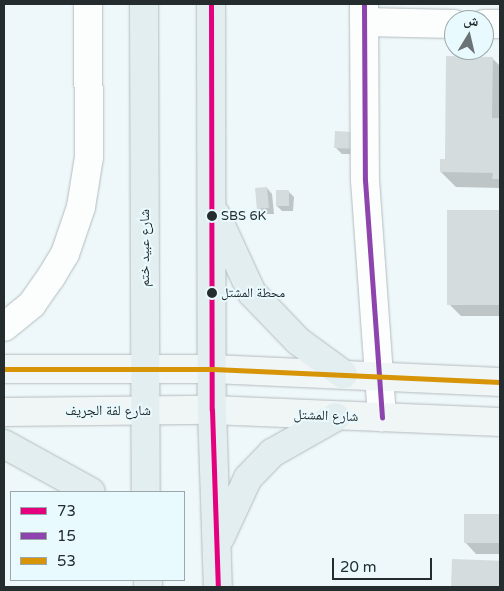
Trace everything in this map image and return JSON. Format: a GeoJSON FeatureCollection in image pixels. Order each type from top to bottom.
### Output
{"type":"FeatureCollection","features":[{"type":"Feature","properties":{"kind":"main road","name":"شارع عبيد ختم"},"geometry":{"type":"LineString","coordinates":[[144,4],[146,491]]}},
{"type":"Feature","properties":{"kind":"main road"},"geometry":{"type":"LineString","coordinates":[[211,4],[212,410],[218,542],[218,587]]}},
{"type":"Feature","properties":{"kind":"main road"},"geometry":{"type":"LineString","coordinates":[[212,208],[257,299],[298,341],[343,374]]}},
{"type":"Feature","properties":{"kind":"main road"},"geometry":{"type":"LineString","coordinates":[[4,369],[213,369],[500,382]]}},
{"type":"Feature","properties":{"kind":"main road","name":"شارع لفة الجريف"},"geometry":{"type":"LineString","coordinates":[[4,412],[212,410]]}},
{"type":"Feature","properties":{"kind":"main road","name":"شارع المشتل"},"geometry":{"type":"LineString","coordinates":[[212,410],[336,417],[500,422]]}},
{"type":"Feature","properties":{"kind":"main road"},"geometry":{"type":"LineString","coordinates":[[218,542],[248,478],[272,453],[336,417]]}},
{"type":"Feature","properties":{"kind":"main road"},"geometry":{"type":"LineString","coordinates":[[4,444],[89,491]]}},
{"type":"Feature","properties":{"kind":"street"},"geometry":{"type":"LineString","coordinates":[[4,327],[32,304],[51,277],[65,254],[81,207],[89,157],[88,4]]}},
{"type":"Feature","properties":{"kind":"street"},"geometry":{"type":"LineString","coordinates":[[382,417],[365,180],[364,13],[444,23]]}},
{"type":"Feature","properties":{"kind":"building"},"geometry":{"type":"Polygon","coordinates":[[[446,60],[493,60],[492,118],[500,118],[500,179],[492,179],[493,173],[440,172],[440,159],[445,159],[446,60]]]}},
{"type":"Feature","properties":{"kind":"building"},"geometry":{"type":"Polygon","coordinates":[[[335,131],[352,132],[351,149],[334,148],[335,131]]]}},
{"type":"Feature","properties":{"kind":"building"},"geometry":{"type":"Polygon","coordinates":[[[267,187],[269,208],[257,209],[255,188],[267,187]]]}},
{"type":"Feature","properties":{"kind":"building"},"geometry":{"type":"Polygon","coordinates":[[[276,190],[289,190],[289,206],[276,206],[276,190]]]}},
{"type":"Feature","properties":{"kind":"building"},"geometry":{"type":"Polygon","coordinates":[[[447,210],[500,210],[500,305],[447,305],[447,210]]]}},
{"type":"Feature","properties":{"kind":"building"},"geometry":{"type":"Polygon","coordinates":[[[464,514],[500,514],[500,543],[464,543],[464,514]]]}},
{"type":"Feature","properties":{"kind":"building"},"geometry":{"type":"Polygon","coordinates":[[[452,559],[500,561],[499,587],[451,587],[452,559]]]}},
{"type":"Feature","properties":{"kind":"transit line","name":"73"},"geometry":{"type":"LineString","coordinates":[[211,4],[212,410],[218,587]]}},
{"type":"Feature","properties":{"kind":"transit line","name":"15"},"geometry":{"type":"LineString","coordinates":[[364,4],[365,180],[382,417]]}},
{"type":"Feature","properties":{"kind":"transit line","name":"53"},"geometry":{"type":"LineString","coordinates":[[4,369],[213,369],[500,382]]}},
{"type":"Feature","properties":{"kind":"place","name":"SBS 6K"},"geometry":{"type":"Point","coordinates":[212,216]}},
{"type":"Feature","properties":{"kind":"place","name":"محطة المشتل"},"geometry":{"type":"Point","coordinates":[212,293]}}]}
